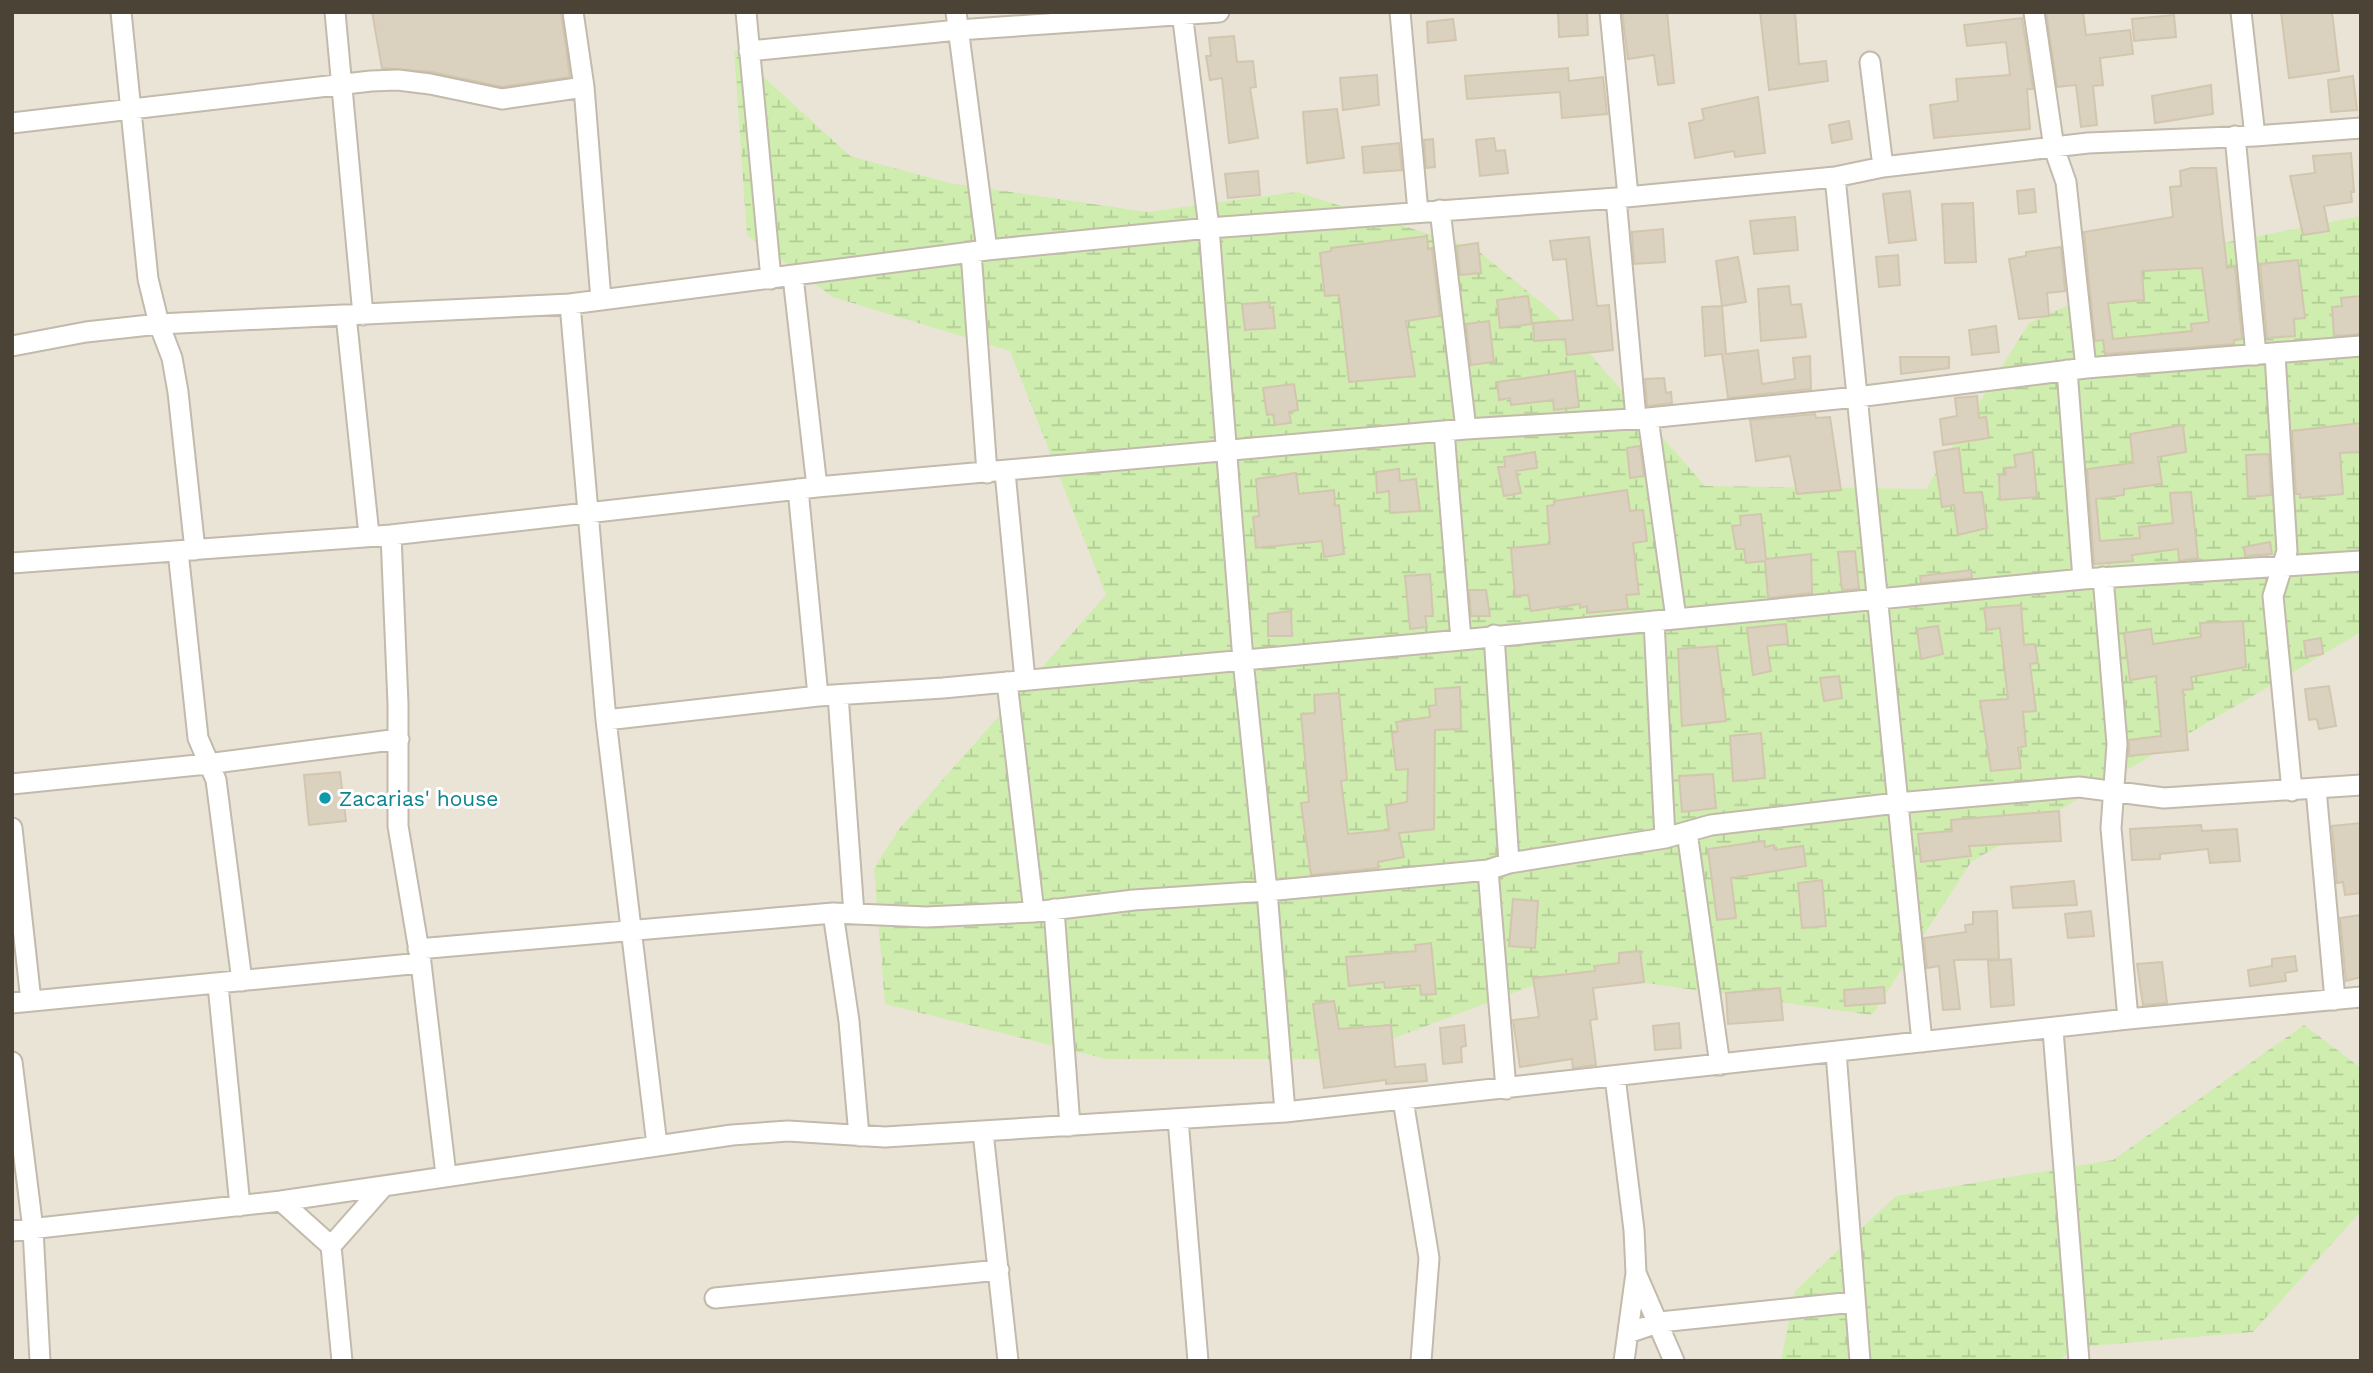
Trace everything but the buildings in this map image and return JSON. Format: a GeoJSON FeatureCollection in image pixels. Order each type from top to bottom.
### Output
{"type":"FeatureCollection","features":[{"type":"Feature","properties":{"kind":"street"},"geometry":{"type":"LineString","coordinates":[[121,12],[149,279],[159,324],[172,358],[178,392],[198,738],[216,780],[242,981]]}},
{"type":"Feature","properties":{"kind":"street"},"geometry":{"type":"LineString","coordinates":[[335,12],[369,535]]}},
{"type":"Feature","properties":{"kind":"street"},"geometry":{"type":"LineString","coordinates":[[573,12],[584,87],[601,300]]}},
{"type":"Feature","properties":{"kind":"street"},"geometry":{"type":"LineString","coordinates":[[746,12],[771,279]]}},
{"type":"Feature","properties":{"kind":"street"},"geometry":{"type":"LineString","coordinates":[[749,51],[957,21],[1219,12]]}},
{"type":"Feature","properties":{"kind":"street"},"geometry":{"type":"LineString","coordinates":[[1400,12],[1418,212]]}},
{"type":"Feature","properties":{"kind":"street"},"geometry":{"type":"LineString","coordinates":[[1610,12],[1622,197],[1642,418],[1676,618]]}},
{"type":"Feature","properties":{"kind":"street"},"geometry":{"type":"LineString","coordinates":[[2034,12],[2054,148],[2066,182],[2077,370],[2083,579]]}},
{"type":"Feature","properties":{"kind":"street"},"geometry":{"type":"LineString","coordinates":[[2241,12],[2245,136],[2265,355],[2287,551],[2273,596],[2292,791]]}},
{"type":"Feature","properties":{"kind":"street"},"geometry":{"type":"LineString","coordinates":[[1182,14],[1209,228],[1243,660],[1267,891],[1285,1112]]}},
{"type":"Feature","properties":{"kind":"street"},"geometry":{"type":"LineString","coordinates":[[957,21],[1016,681],[1070,1126]]}},
{"type":"Feature","properties":{"kind":"street"},"geometry":{"type":"LineString","coordinates":[[1870,62],[1883,167]]}},
{"type":"Feature","properties":{"kind":"street"},"geometry":{"type":"LineString","coordinates":[[12,123],[398,80],[502,99],[584,87]]}},
{"type":"Feature","properties":{"kind":"street"},"geometry":{"type":"LineString","coordinates":[[12,346],[86,332],[159,324],[570,304],[979,251],[1209,228],[1622,197],[1835,177],[1883,167],[2088,143],[2361,128]]}},
{"type":"Feature","properties":{"kind":"street"},"geometry":{"type":"LineString","coordinates":[[1835,177],[1922,1042]]}},
{"type":"Feature","properties":{"kind":"street"},"geometry":{"type":"LineString","coordinates":[[1440,210],[1466,429]]}},
{"type":"Feature","properties":{"kind":"street"},"geometry":{"type":"LineString","coordinates":[[793,277],[808,488],[828,696],[854,914]]}},
{"type":"Feature","properties":{"kind":"street"},"geometry":{"type":"LineString","coordinates":[[570,304],[607,720],[657,1145]]}},
{"type":"Feature","properties":{"kind":"street"},"geometry":{"type":"LineString","coordinates":[[12,563],[391,535],[808,488],[1466,429],[1642,418],[1857,397],[2077,370],[2361,346]]}},
{"type":"Feature","properties":{"kind":"street"},"geometry":{"type":"LineString","coordinates":[[1444,431],[1461,640]]}},
{"type":"Feature","properties":{"kind":"street"},"geometry":{"type":"LineString","coordinates":[[391,535],[399,739],[398,826],[419,956],[446,1175]]}},
{"type":"Feature","properties":{"kind":"street"},"geometry":{"type":"LineString","coordinates":[[607,720],[828,696],[1461,640],[2083,579],[2361,561]]}},
{"type":"Feature","properties":{"kind":"street"},"geometry":{"type":"LineString","coordinates":[[2103,578],[2117,744],[2111,828],[2128,1019]]}},
{"type":"Feature","properties":{"kind":"street"},"geometry":{"type":"LineString","coordinates":[[1654,621],[1665,838]]}},
{"type":"Feature","properties":{"kind":"street"},"geometry":{"type":"LineString","coordinates":[[1494,635],[1509,863]]}},
{"type":"Feature","properties":{"kind":"street"},"geometry":{"type":"LineString","coordinates":[[12,784],[207,764],[399,739]]}},
{"type":"Feature","properties":{"kind":"street"},"geometry":{"type":"LineString","coordinates":[[12,828],[22,1002],[218,985],[631,929],[833,913],[926,917],[1044,911],[1134,900],[1267,891],[1488,870],[1509,863],[1665,838],[1711,825],[1897,803],[2079,787],[2164,798],[2361,785]]}},
{"type":"Feature","properties":{"kind":"street"},"geometry":{"type":"LineString","coordinates":[[2316,789],[2335,1000]]}},
{"type":"Feature","properties":{"kind":"street"},"geometry":{"type":"LineString","coordinates":[[1687,832],[1720,1065]]}},
{"type":"Feature","properties":{"kind":"street"},"geometry":{"type":"LineString","coordinates":[[1488,870],[1506,1089]]}},
{"type":"Feature","properties":{"kind":"street"},"geometry":{"type":"LineString","coordinates":[[833,913],[849,1021],[859,1136]]}},
{"type":"Feature","properties":{"kind":"street"},"geometry":{"type":"LineString","coordinates":[[218,985],[240,1206]]}},
{"type":"Feature","properties":{"kind":"street"},"geometry":{"type":"LineString","coordinates":[[12,1231],[281,1201],[732,1135],[788,1131],[859,1136],[983,1132],[1285,1112],[2053,1030],[2128,1019],[2361,997]]}},
{"type":"Feature","properties":{"kind":"street"},"geometry":{"type":"LineString","coordinates":[[2053,1030],[2079,1361]]}},
{"type":"Feature","properties":{"kind":"street"},"geometry":{"type":"LineString","coordinates":[[1836,1052],[1860,1361]]}},
{"type":"Feature","properties":{"kind":"street"},"geometry":{"type":"LineString","coordinates":[[12,1062],[33,1229],[40,1361]]}},
{"type":"Feature","properties":{"kind":"street"},"geometry":{"type":"LineString","coordinates":[[1615,1077],[1634,1230],[1636,1273],[1624,1361]]}},
{"type":"Feature","properties":{"kind":"street"},"geometry":{"type":"LineString","coordinates":[[1403,1100],[1429,1258],[1421,1361]]}},
{"type":"Feature","properties":{"kind":"street"},"geometry":{"type":"LineString","coordinates":[[1178,1119],[1198,1361]]}},
{"type":"Feature","properties":{"kind":"street"},"geometry":{"type":"LineString","coordinates":[[983,1132],[1008,1361]]}},
{"type":"Feature","properties":{"kind":"street"},"geometry":{"type":"LineString","coordinates":[[331,1246],[384,1186]]}},
{"type":"Feature","properties":{"kind":"street"},"geometry":{"type":"LineString","coordinates":[[281,1201],[331,1246],[342,1361]]}},
{"type":"Feature","properties":{"kind":"street"},"geometry":{"type":"LineString","coordinates":[[715,1298],[999,1270]]}},
{"type":"Feature","properties":{"kind":"street"},"geometry":{"type":"LineString","coordinates":[[1636,1273],[1660,1322],[1674,1361]]}},
{"type":"Feature","properties":{"kind":"street"},"geometry":{"type":"LineString","coordinates":[[1628,1333],[1660,1322],[1854,1302]]}},
{"type":"Feature","properties":{"kind":"shaded area"},"geometry":{"type":"Polygon","coordinates":[[[12,12],[2361,12],[2361,1361],[12,1361],[12,12]]]}},
{"type":"Feature","properties":{"kind":"green space"},"geometry":{"type":"Polygon","coordinates":[[[734,50],[850,156],[949,183],[1147,212],[1297,192],[1476,249],[1556,315],[1705,486],[1926,489],[2029,323],[2193,249],[2361,216],[2361,632],[1971,862],[1872,1015],[1568,972],[1339,1059],[1106,1059],[885,1004],[874,868],[900,828],[1106,595],[1010,351],[833,297],[747,235],[734,50]]]}},
{"type":"Feature","properties":{"kind":"green space"},"geometry":{"type":"Polygon","coordinates":[[[2304,1025],[2361,1068],[2361,1211],[2253,1332],[2078,1347],[2057,1361],[1781,1361],[1795,1291],[1896,1196],[2113,1160],[2304,1025]]]}},
{"type":"Feature","properties":{"kind":"place","name":"Zacarias' house"},"geometry":{"type":"Point","coordinates":[325,798]}}]}
